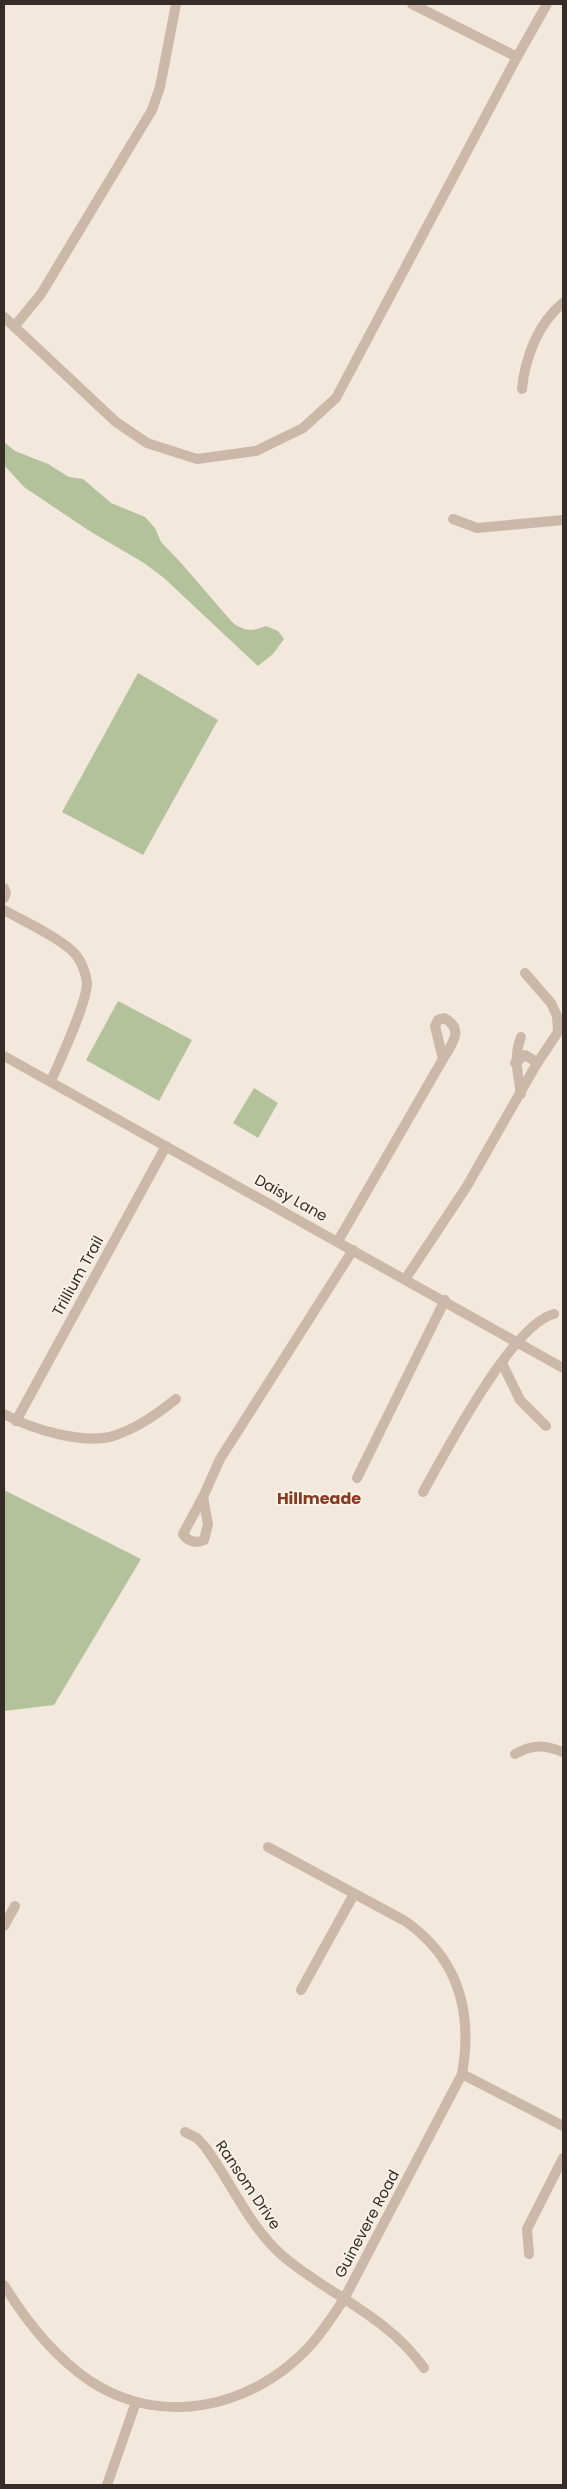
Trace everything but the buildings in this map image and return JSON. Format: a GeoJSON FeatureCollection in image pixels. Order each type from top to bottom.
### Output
{"type":"FeatureCollection","features":[{"type":"Feature","properties":{"kind":"street"},"geometry":{"type":"LineString","coordinates":[[14,326],[41,294],[152,110],[160,87],[176,4]]}},
{"type":"Feature","properties":{"kind":"street"},"geometry":{"type":"LineString","coordinates":[[412,4],[516,57]]}},
{"type":"Feature","properties":{"kind":"street"},"geometry":{"type":"LineString","coordinates":[[4,317],[116,422],[146,443],[197,459],[256,451],[303,428],[336,398],[516,57],[547,4]]}},
{"type":"Feature","properties":{"kind":"street"},"geometry":{"type":"LineString","coordinates":[[522,389],[524,370],[541,330],[554,311],[563,303]]}},
{"type":"Feature","properties":{"kind":"street"},"geometry":{"type":"LineString","coordinates":[[453,519],[477,528],[563,520]]}},
{"type":"Feature","properties":{"kind":"street"},"geometry":{"type":"LineString","coordinates":[[4,888],[6,893],[4,898]]}},
{"type":"Feature","properties":{"kind":"street"},"geometry":{"type":"LineString","coordinates":[[4,910],[65,945],[76,954],[83,968],[87,984],[83,1002],[51,1082]]}},
{"type":"Feature","properties":{"kind":"street"},"geometry":{"type":"LineString","coordinates":[[406,1278],[467,1186],[536,1065],[558,1032],[558,1016],[540,988],[525,973]]}},
{"type":"Feature","properties":{"kind":"street"},"geometry":{"type":"LineString","coordinates":[[520,1037],[516,1048],[515,1063],[521,1094]]}},
{"type":"Feature","properties":{"kind":"street","name":"Daisy Lane"},"geometry":{"type":"LineString","coordinates":[[4,1056],[406,1278],[563,1368]]}},
{"type":"Feature","properties":{"kind":"street"},"geometry":{"type":"LineString","coordinates":[[515,1063],[525,1056],[535,1061],[536,1065]]}},
{"type":"Feature","properties":{"kind":"street"},"geometry":{"type":"LineString","coordinates":[[338,1241],[443,1058]]}},
{"type":"Feature","properties":{"kind":"street","name":"Trillium Trail"},"geometry":{"type":"LineString","coordinates":[[16,1421],[166,1146]]}},
{"type":"Feature","properties":{"kind":"street"},"geometry":{"type":"LineString","coordinates":[[203,1497],[220,1459],[354,1250]]}},
{"type":"Feature","properties":{"kind":"street"},"geometry":{"type":"LineString","coordinates":[[357,1478],[445,1300]]}},
{"type":"Feature","properties":{"kind":"street"},"geometry":{"type":"LineString","coordinates":[[423,1492],[474,1402],[502,1363],[518,1342],[544,1316],[554,1314]]}},
{"type":"Feature","properties":{"kind":"street"},"geometry":{"type":"LineString","coordinates":[[502,1363],[520,1400],[546,1426]]}},
{"type":"Feature","properties":{"kind":"street"},"geometry":{"type":"LineString","coordinates":[[4,1414],[16,1421],[46,1431],[77,1438],[114,1436],[153,1418],[176,1399]]}},
{"type":"Feature","properties":{"kind":"street"},"geometry":{"type":"LineString","coordinates":[[515,1754],[525,1748],[541,1745],[563,1752]]}},
{"type":"Feature","properties":{"kind":"street","name":"Guinevere Road"},"geometry":{"type":"LineString","coordinates":[[4,2286],[31,2324],[68,2364],[92,2382],[136,2402],[165,2407],[202,2407],[249,2390],[281,2371],[305,2351],[325,2328],[344,2299],[462,2074],[465,2051],[465,2014],[458,1987],[447,1964],[435,1947],[419,1931],[268,1847]]}},
{"type":"Feature","properties":{"kind":"street"},"geometry":{"type":"LineString","coordinates":[[302,1990],[354,1894]]}},
{"type":"Feature","properties":{"kind":"street"},"geometry":{"type":"LineString","coordinates":[[4,1926],[14,1906]]}},
{"type":"Feature","properties":{"kind":"street"},"geometry":{"type":"LineString","coordinates":[[462,2074],[563,2126]]}},
{"type":"Feature","properties":{"kind":"street","name":"Ransom Drive"},"geometry":{"type":"LineString","coordinates":[[185,2132],[197,2138],[206,2148],[254,2222],[273,2246],[292,2262],[396,2335],[424,2368]]}},
{"type":"Feature","properties":{"kind":"street"},"geometry":{"type":"LineString","coordinates":[[529,2254],[527,2229],[563,2158]]}},
{"type":"Feature","properties":{"kind":"street"},"geometry":{"type":"LineString","coordinates":[[107,2485],[136,2402]]}},
{"type":"Feature","properties":{"kind":"green space"},"geometry":{"type":"Polygon","coordinates":[[[4,442],[15,451],[48,464],[69,477],[83,479],[111,503],[145,517],[155,528],[161,542],[232,622],[248,630],[266,626],[278,631],[284,639],[273,654],[258,666],[164,578],[144,563],[88,530],[24,487],[4,465],[4,442]]]}},
{"type":"Feature","properties":{"kind":"green space"},"geometry":{"type":"Polygon","coordinates":[[[138,673],[218,720],[143,855],[62,812],[138,673]]]}},
{"type":"Feature","properties":{"kind":"green space"},"geometry":{"type":"Polygon","coordinates":[[[118,1001],[192,1040],[159,1101],[86,1060],[118,1001]]]}},
{"type":"Feature","properties":{"kind":"green space"},"geometry":{"type":"Polygon","coordinates":[[[254,1088],[278,1103],[258,1138],[233,1123],[254,1088]]]}},
{"type":"Feature","properties":{"kind":"green space"},"geometry":{"type":"Polygon","coordinates":[[[4,1490],[141,1559],[54,1705],[4,1711],[4,1490]]]}},
{"type":"Feature","properties":{"kind":"district","name":"Hillmeade"},"geometry":{"type":"Point","coordinates":[319,1498]}}]}
